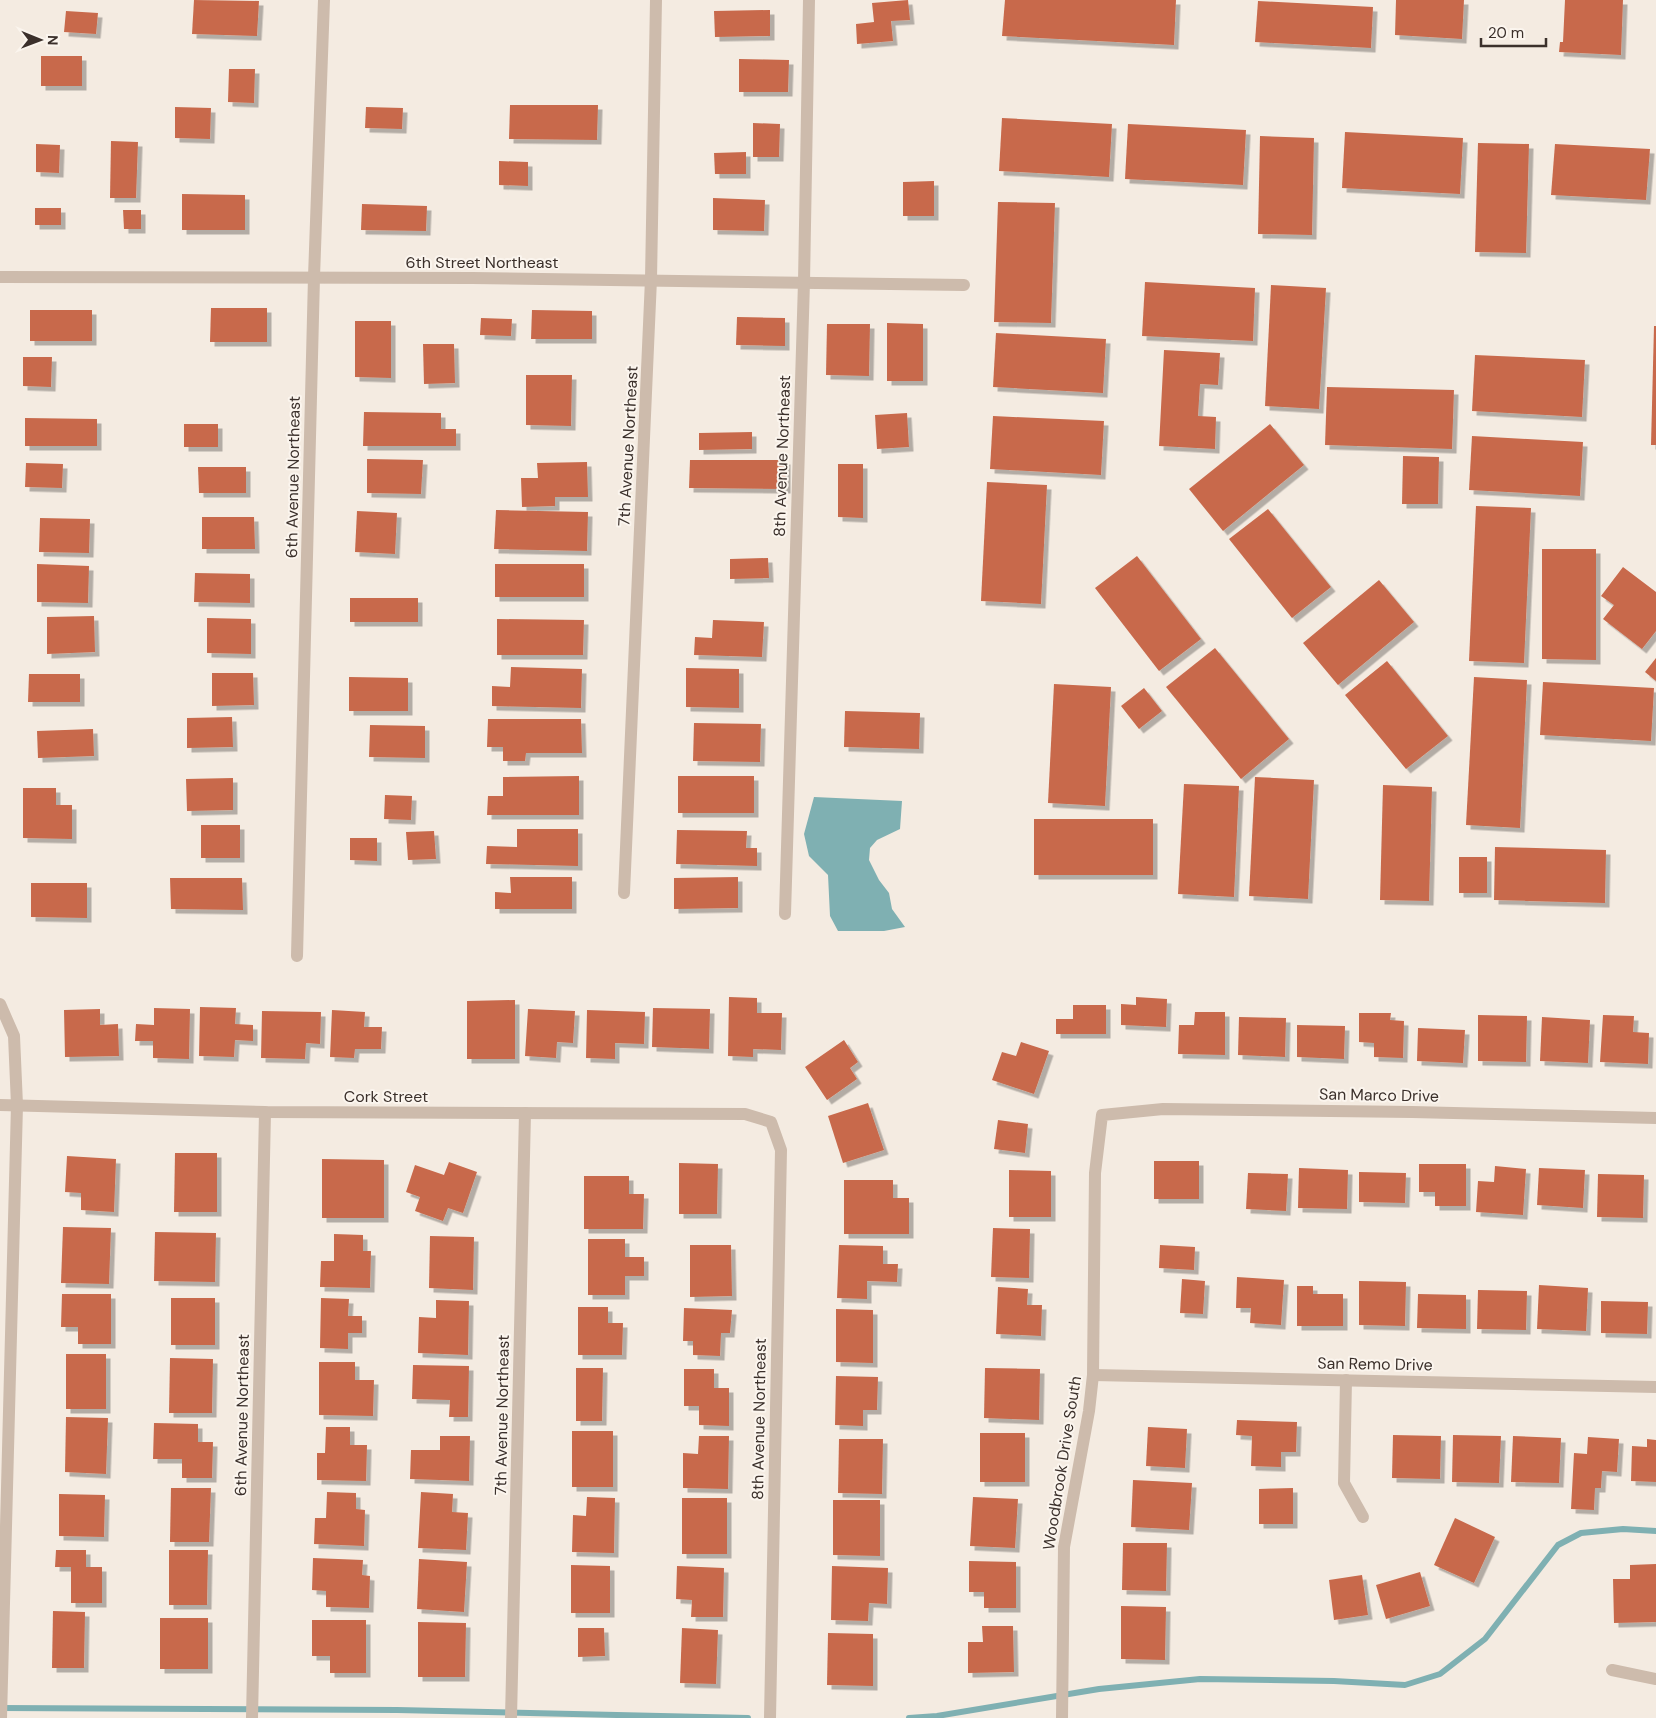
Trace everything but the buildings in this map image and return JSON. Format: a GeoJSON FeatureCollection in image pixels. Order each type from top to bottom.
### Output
{"type":"FeatureCollection","features":[{"type":"Feature","properties":{"kind":"street","name":"6th Avenue Northeast"},"geometry":{"type":"LineString","coordinates":[[297,956],[314,277],[324,0]]}},
{"type":"Feature","properties":{"kind":"street","name":"7th Avenue Northeast"},"geometry":{"type":"LineString","coordinates":[[624,892],[651,279],[656,0]]}},
{"type":"Feature","properties":{"kind":"street","name":"8th Avenue Northeast"},"geometry":{"type":"LineString","coordinates":[[785,914],[804,282],[809,0]]}},
{"type":"Feature","properties":{"kind":"street","name":"6th Street Northeast"},"geometry":{"type":"LineString","coordinates":[[0,277],[651,279],[964,285]]}},
{"type":"Feature","properties":{"kind":"street"},"geometry":{"type":"LineString","coordinates":[[0,1004],[14,1036],[17,1105],[5,1365],[1,1718]]}},
{"type":"Feature","properties":{"kind":"street","name":"Cork Street"},"geometry":{"type":"LineString","coordinates":[[0,1105],[265,1112],[745,1114],[771,1122]]}},
{"type":"Feature","properties":{"kind":"street","name":"San Marco Drive"},"geometry":{"type":"LineString","coordinates":[[1102,1115],[1163,1109],[1412,1112],[1656,1118]]}},
{"type":"Feature","properties":{"kind":"street","name":"6th Avenue Northeast"},"geometry":{"type":"LineString","coordinates":[[252,1718],[265,1112]]}},
{"type":"Feature","properties":{"kind":"street","name":"7th Avenue Northeast"},"geometry":{"type":"LineString","coordinates":[[511,1718],[525,1113]]}},
{"type":"Feature","properties":{"kind":"street","name":"Woodbrook Drive South"},"geometry":{"type":"LineString","coordinates":[[1062,1718],[1064,1547],[1089,1411],[1093,1375],[1095,1173],[1102,1115]]}},
{"type":"Feature","properties":{"kind":"street","name":"8th Avenue Northeast"},"geometry":{"type":"LineString","coordinates":[[770,1718],[781,1150],[771,1122]]}},
{"type":"Feature","properties":{"kind":"street","name":"San Remo Drive"},"geometry":{"type":"LineString","coordinates":[[1093,1375],[1656,1388]]}},
{"type":"Feature","properties":{"kind":"street"},"geometry":{"type":"LineString","coordinates":[[1346,1380],[1344,1484],[1363,1517]]}},
{"type":"Feature","properties":{"kind":"street"},"geometry":{"type":"LineString","coordinates":[[1612,1670],[1656,1679]]}},
{"type":"Feature","properties":{"kind":"water"},"geometry":{"type":"Polygon","coordinates":[[[814,797],[902,801],[900,829],[877,840],[870,848],[869,860],[879,880],[889,893],[892,909],[905,927],[884,931],[838,931],[830,916],[828,875],[809,856],[804,834],[814,797]]]}},
{"type":"Feature","properties":{"kind":"waterway"},"geometry":{"type":"LineString","coordinates":[[909,1718],[937,1716],[1099,1689],[1200,1679],[1334,1681],[1405,1685],[1440,1674],[1485,1639],[1558,1545],[1581,1533],[1623,1529],[1656,1531]]}},
{"type":"Feature","properties":{"kind":"waterway"},"geometry":{"type":"LineString","coordinates":[[1,1708],[397,1710],[748,1718]]}}]}
